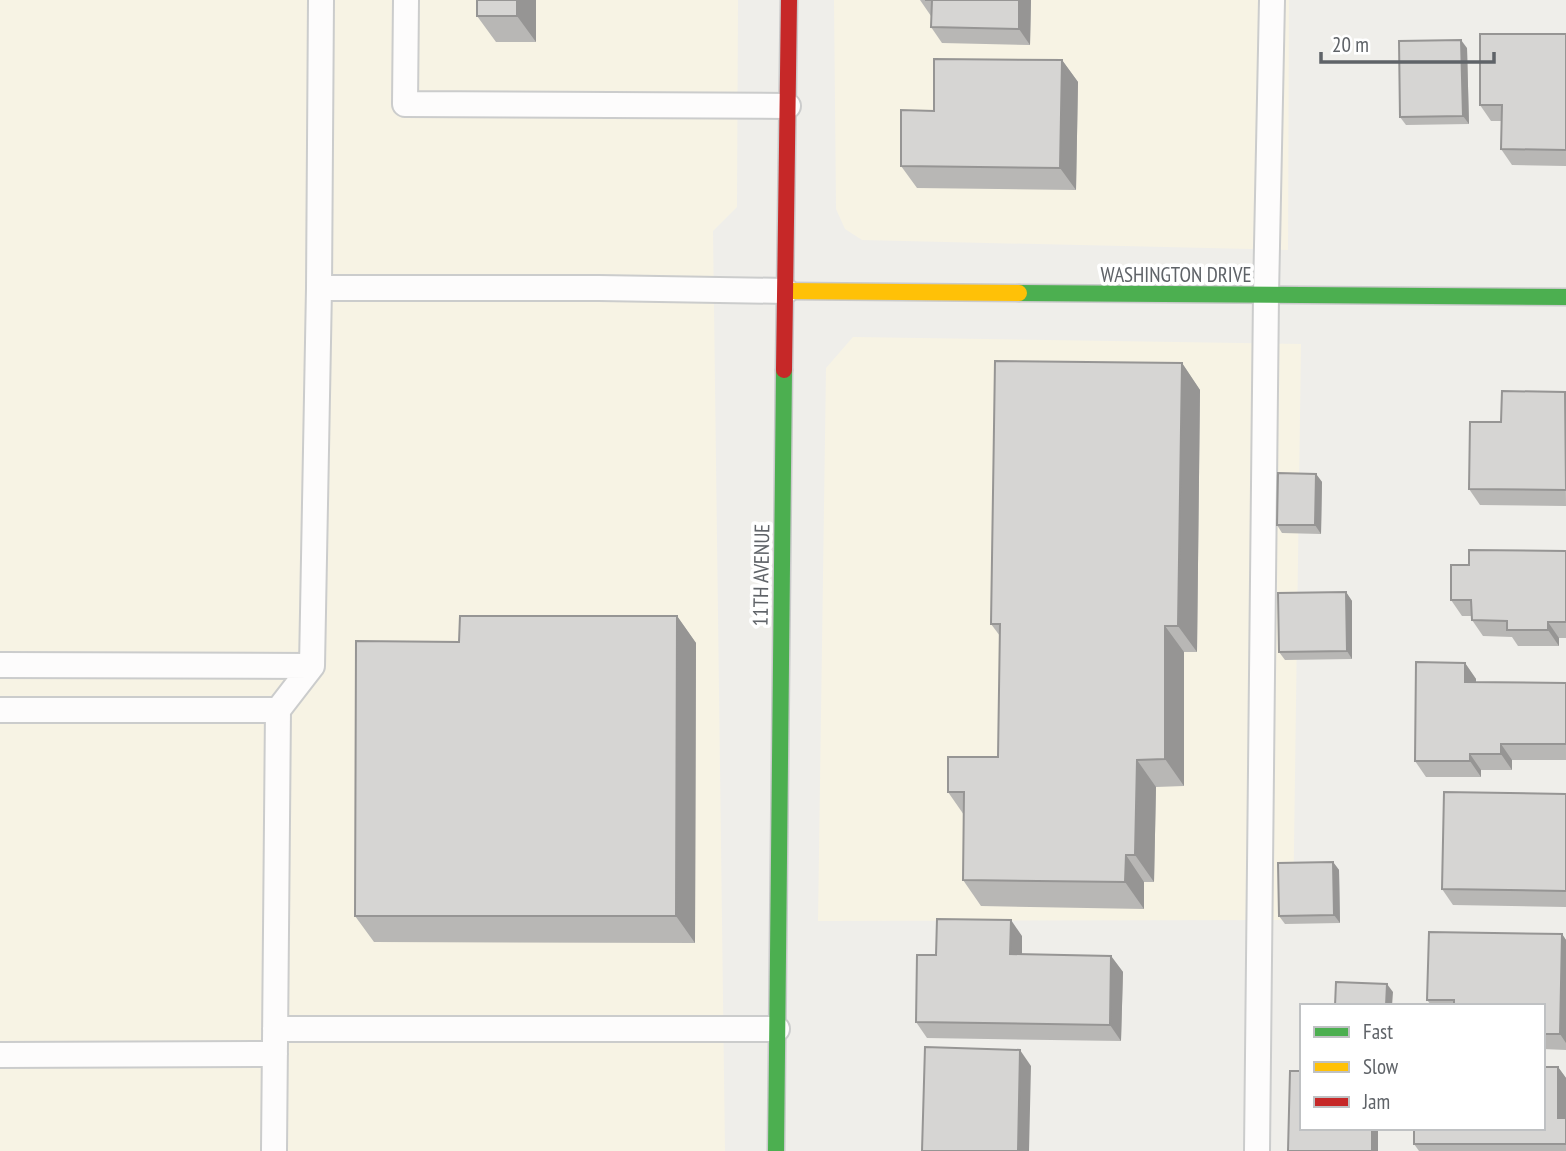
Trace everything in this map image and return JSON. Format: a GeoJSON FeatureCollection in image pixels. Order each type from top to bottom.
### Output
{"type":"FeatureCollection","features":[{"type":"Feature","properties":{"kind":"main road","name":"11TH AVENUE"},"geometry":{"type":"LineString","coordinates":[[776,1151],[789,0]]}},
{"type":"Feature","properties":{"kind":"main road","name":"WASHINGTON DRIVE"},"geometry":{"type":"LineString","coordinates":[[786,292],[1566,297]]}},
{"type":"Feature","properties":{"kind":"lane"},"geometry":{"type":"LineString","coordinates":[[274,1151],[278,710],[312,666],[321,0]]}},
{"type":"Feature","properties":{"kind":"lane"},"geometry":{"type":"LineString","coordinates":[[405,0],[405,104],[788,106]]}},
{"type":"Feature","properties":{"kind":"lane"},"geometry":{"type":"LineString","coordinates":[[1257,1151],[1266,295],[1272,0]]}},
{"type":"Feature","properties":{"kind":"lane"},"geometry":{"type":"LineString","coordinates":[[319,288],[599,288],[786,292]]}},
{"type":"Feature","properties":{"kind":"lane"},"geometry":{"type":"LineString","coordinates":[[0,665],[312,666]]}},
{"type":"Feature","properties":{"kind":"lane"},"geometry":{"type":"LineString","coordinates":[[0,710],[278,710]]}},
{"type":"Feature","properties":{"kind":"lane"},"geometry":{"type":"LineString","coordinates":[[0,1055],[275,1042],[777,1029]]}},
{"type":"Feature","properties":{"kind":"shaded area"},"geometry":{"type":"Polygon","coordinates":[[[0,0],[738,0],[737,207],[713,231],[725,1151],[0,1151],[0,0]]]}},
{"type":"Feature","properties":{"kind":"shaded area"},"geometry":{"type":"Polygon","coordinates":[[[834,0],[1289,0],[1288,250],[862,240],[845,229],[836,209],[834,0]]]}},
{"type":"Feature","properties":{"kind":"shaded area"},"geometry":{"type":"Polygon","coordinates":[[[853,337],[1301,344],[1293,920],[818,921],[826,368],[853,337]]]}},
{"type":"Feature","properties":{"kind":"building"},"geometry":{"type":"Polygon","coordinates":[[[477,0],[517,0],[517,16],[477,16],[477,0]]]}},
{"type":"Feature","properties":{"kind":"building"},"geometry":{"type":"Polygon","coordinates":[[[932,0],[1019,0],[1019,29],[931,27],[932,0]]]}},
{"type":"Feature","properties":{"kind":"building"},"geometry":{"type":"Polygon","coordinates":[[[1480,34],[1566,34],[1566,150],[1501,149],[1502,105],[1480,105],[1480,34]]]}},
{"type":"Feature","properties":{"kind":"building"},"geometry":{"type":"Polygon","coordinates":[[[1461,40],[1463,116],[1400,117],[1399,41],[1461,40]]]}},
{"type":"Feature","properties":{"kind":"building"},"geometry":{"type":"Polygon","coordinates":[[[934,59],[1062,60],[1060,168],[901,166],[901,110],[934,111],[934,59]]]}},
{"type":"Feature","properties":{"kind":"building"},"geometry":{"type":"Polygon","coordinates":[[[995,361],[1182,363],[1178,626],[1165,626],[1165,759],[1137,760],[1135,855],[1126,855],[1125,882],[963,880],[964,792],[948,792],[948,757],[998,757],[1000,624],[991,624],[995,361]]]}},
{"type":"Feature","properties":{"kind":"building"},"geometry":{"type":"Polygon","coordinates":[[[1502,391],[1565,392],[1566,490],[1469,489],[1470,422],[1501,422],[1502,391]]]}},
{"type":"Feature","properties":{"kind":"building"},"geometry":{"type":"Polygon","coordinates":[[[1278,473],[1316,474],[1315,525],[1277,525],[1278,473]]]}},
{"type":"Feature","properties":{"kind":"building"},"geometry":{"type":"Polygon","coordinates":[[[1469,550],[1566,551],[1566,622],[1548,622],[1548,630],[1507,630],[1507,621],[1472,620],[1471,600],[1451,600],[1451,565],[1469,565],[1469,550]]]}},
{"type":"Feature","properties":{"kind":"building"},"geometry":{"type":"Polygon","coordinates":[[[1346,592],[1347,651],[1279,652],[1278,593],[1346,592]]]}},
{"type":"Feature","properties":{"kind":"building"},"geometry":{"type":"Polygon","coordinates":[[[460,616],[677,616],[676,916],[355,916],[356,641],[459,642],[460,616]]]}},
{"type":"Feature","properties":{"kind":"building"},"geometry":{"type":"Polygon","coordinates":[[[1416,662],[1465,663],[1465,682],[1566,683],[1566,744],[1501,744],[1501,754],[1470,754],[1470,761],[1415,761],[1416,662]]]}},
{"type":"Feature","properties":{"kind":"building"},"geometry":{"type":"Polygon","coordinates":[[[1444,792],[1566,794],[1566,891],[1442,889],[1444,792]]]}},
{"type":"Feature","properties":{"kind":"building"},"geometry":{"type":"Polygon","coordinates":[[[1333,862],[1334,915],[1279,916],[1278,863],[1333,862]]]}},
{"type":"Feature","properties":{"kind":"building"},"geometry":{"type":"Polygon","coordinates":[[[937,919],[1011,920],[1010,954],[1111,956],[1110,1025],[916,1022],[917,955],[936,955],[937,919]]]}},
{"type":"Feature","properties":{"kind":"building"},"geometry":{"type":"Polygon","coordinates":[[[1429,932],[1562,934],[1560,1034],[1545,1034],[1545,1004],[1454,1004],[1454,1000],[1427,1000],[1429,932]]]}},
{"type":"Feature","properties":{"kind":"building"},"geometry":{"type":"Polygon","coordinates":[[[1336,982],[1387,984],[1386,1004],[1335,1004],[1336,982]]]}},
{"type":"Feature","properties":{"kind":"building"},"geometry":{"type":"Polygon","coordinates":[[[925,1047],[1020,1050],[1018,1151],[922,1151],[925,1047]]]}},
{"type":"Feature","properties":{"kind":"building"},"geometry":{"type":"Polygon","coordinates":[[[1545,1067],[1558,1067],[1558,1118],[1566,1118],[1566,1144],[1414,1144],[1414,1130],[1545,1130],[1545,1067]]]}},
{"type":"Feature","properties":{"kind":"building"},"geometry":{"type":"Polygon","coordinates":[[[1290,1071],[1300,1071],[1300,1130],[1372,1130],[1372,1151],[1288,1151],[1290,1071]]]}},
{"type":"Feature","properties":{"kind":"traffic: fast"},"geometry":{"type":"LineString","coordinates":[[1019,293],[1566,297]]}},
{"type":"Feature","properties":{"kind":"traffic: fast"},"geometry":{"type":"LineString","coordinates":[[776,1151],[784,370]]}},
{"type":"Feature","properties":{"kind":"traffic: slow"},"geometry":{"type":"LineString","coordinates":[[786,291],[1019,293]]}},
{"type":"Feature","properties":{"kind":"traffic: jam"},"geometry":{"type":"LineString","coordinates":[[784,370],[789,0]]}}]}
